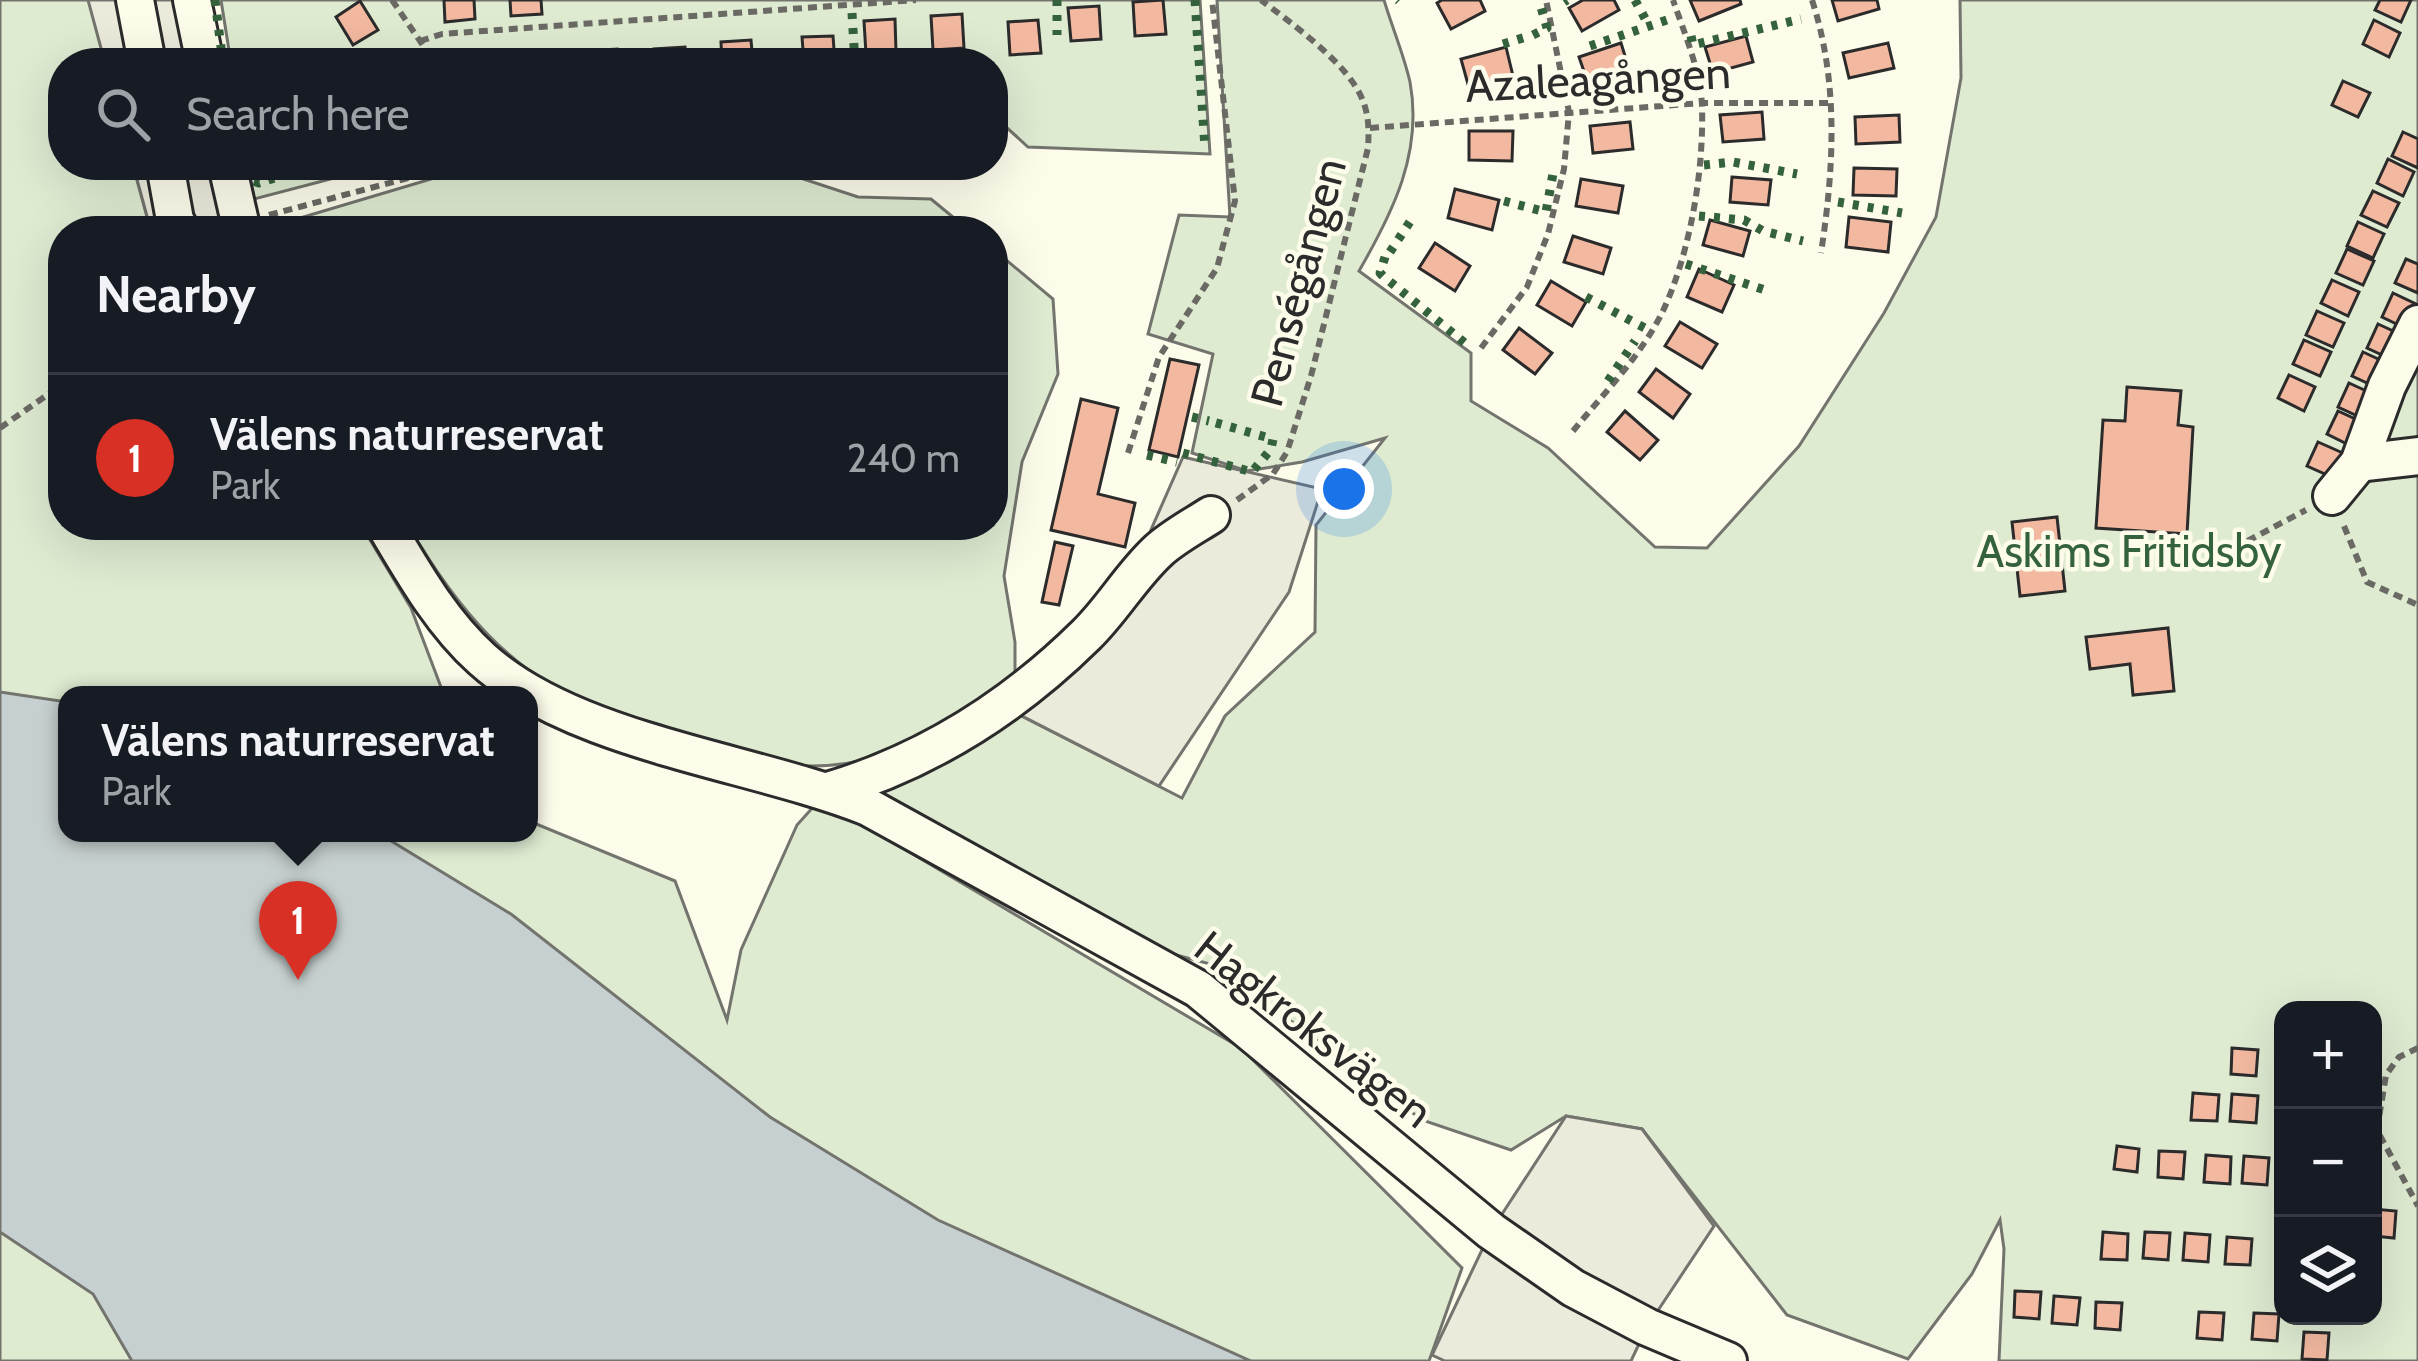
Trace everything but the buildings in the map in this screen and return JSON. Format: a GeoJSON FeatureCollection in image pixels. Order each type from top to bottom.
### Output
{"type":"FeatureCollection","features":[{"type":"Feature","properties":{"kind":"street"},"geometry":{"type":"LineString","coordinates":[[135,0],[144,48]]}},
{"type":"Feature","properties":{"kind":"street"},"geometry":{"type":"LineString","coordinates":[[192,0],[202,48]]}},
{"type":"Feature","properties":{"kind":"street"},"geometry":{"type":"LineString","coordinates":[[168,180],[174,216]]}},
{"type":"Feature","properties":{"kind":"street"},"geometry":{"type":"LineString","coordinates":[[230,180],[239,216]]}},
{"type":"Feature","properties":{"kind":"street"},"geometry":{"type":"LineString","coordinates":[[2332,496],[2360,463],[2387,386],[2418,324]]}},
{"type":"Feature","properties":{"kind":"street"},"geometry":{"type":"LineString","coordinates":[[2360,463],[2418,456]]}},
{"type":"Feature","properties":{"kind":"street","name":"Hagkroksvägen"},"geometry":{"type":"LineString","coordinates":[[828,791],[885,774],[987,716],[1088,633],[1159,550],[1211,515]]}},
{"type":"Feature","properties":{"kind":"street","name":"Hagkroksvägen"},"geometry":{"type":"LineString","coordinates":[[394,540],[458,634],[479,657],[519,686]]}},
{"type":"Feature","properties":{"kind":"street","name":"Hagkroksvägen"},"geometry":{"type":"LineString","coordinates":[[538,695],[610,727],[868,807],[1198,989],[1491,1232],[1573,1288],[1647,1327],[1728,1361]]}},
{"type":"Feature","properties":{"kind":"path"},"geometry":{"type":"LineString","coordinates":[[392,0],[425,48]]}},
{"type":"Feature","properties":{"kind":"path"},"geometry":{"type":"LineString","coordinates":[[788,0],[789,11]]}},
{"type":"Feature","properties":{"kind":"path"},"geometry":{"type":"LineString","coordinates":[[420,41],[442,34],[916,0]]}},
{"type":"Feature","properties":{"kind":"path"},"geometry":{"type":"LineString","coordinates":[[1128,453],[1159,357],[1217,268],[1235,201],[1212,0]]}},
{"type":"Feature","properties":{"kind":"path","name":"Penségången"},"geometry":{"type":"LineString","coordinates":[[1211,515],[1256,489],[1287,452],[1311,376],[1370,128],[1363,97],[1343,73],[1300,29],[1261,0]]}},
{"type":"Feature","properties":{"kind":"path"},"geometry":{"type":"LineString","coordinates":[[1481,348],[1527,287],[1548,234],[1564,169],[1569,112],[1546,0]]}},
{"type":"Feature","properties":{"kind":"path"},"geometry":{"type":"LineString","coordinates":[[1573,430],[1634,358],[1662,313],[1684,248],[1702,103],[1673,0]]}},
{"type":"Feature","properties":{"kind":"path"},"geometry":{"type":"LineString","coordinates":[[1812,0],[1821,27],[1832,103],[1833,174],[1822,253]]}},
{"type":"Feature","properties":{"kind":"path","name":"Azaleagången"},"geometry":{"type":"LineString","coordinates":[[1370,128],[1702,103],[1832,103]]}},
{"type":"Feature","properties":{"kind":"path"},"geometry":{"type":"LineString","coordinates":[[279,216],[405,180]]}},
{"type":"Feature","properties":{"kind":"path"},"geometry":{"type":"LineString","coordinates":[[0,428],[48,394]]}},
{"type":"Feature","properties":{"kind":"path"},"geometry":{"type":"LineString","coordinates":[[2222,555],[2332,496],[2368,582],[2418,605]]}},
{"type":"Feature","properties":{"kind":"path"},"geometry":{"type":"LineString","coordinates":[[2418,1048],[2399,1058],[2386,1075],[2377,1130],[2418,1206]]}},
{"type":"Feature","properties":{"kind":"green space"},"geometry":{"type":"Polygon","coordinates":[[[0,0],[89,0],[102,48],[48,48],[48,180],[137,180],[147,216],[48,216],[48,540],[370,540],[411,608],[441,686],[58,686],[58,842],[538,842],[538,825],[675,881],[727,1020],[741,950],[797,825],[815,805],[867,827],[1241,1048],[1462,1268],[1429,1361],[0,1361],[0,0]]]}},
{"type":"Feature","properties":{"kind":"green space"},"geometry":{"type":"Polygon","coordinates":[[[221,0],[1200,0],[1210,154],[1028,147],[1008,129],[1008,48],[229,48],[221,0]]]}},
{"type":"Feature","properties":{"kind":"green space","name":"Askims Fritidsby"},"geometry":{"type":"Polygon","coordinates":[[[1217,0],[1384,0],[1410,82],[1412,133],[1394,204],[1359,271],[1471,353],[1471,401],[1548,448],[1655,547],[1707,548],[1799,446],[1884,313],[1936,217],[1961,78],[1960,0],[2418,0],[2418,1361],[1999,1361],[2004,1249],[2000,1220],[1972,1274],[1908,1359],[1787,1315],[1642,1129],[1566,1116],[1511,1150],[1422,1120],[1218,966],[1165,952],[873,794],[1012,711],[1182,798],[1225,716],[1315,632],[1316,525],[1385,438],[1302,462],[1247,471],[1192,453],[1213,354],[1148,334],[1179,215],[1230,217],[1217,0]]]}},
{"type":"Feature","properties":{"kind":"green space"},"geometry":{"type":"Polygon","coordinates":[[[251,180],[327,180],[254,199],[251,180]]]}},
{"type":"Feature","properties":{"kind":"green space"},"geometry":{"type":"Polygon","coordinates":[[[428,180],[806,180],[858,197],[931,199],[952,216],[307,216],[428,180]]]}},
{"type":"Feature","properties":{"kind":"green space"},"geometry":{"type":"Polygon","coordinates":[[[1008,262],[1053,299],[1058,374],[1022,462],[1004,576],[1015,673],[942,728],[904,747],[827,766],[786,765],[742,758],[664,726],[602,710],[540,679],[513,658],[445,583],[418,540],[1008,540],[1008,262]]]}},
{"type":"Feature","properties":{"kind":"shaded area"},"geometry":{"type":"Polygon","coordinates":[[[88,0],[179,0],[190,48],[101,48],[88,0]]]}},
{"type":"Feature","properties":{"kind":"shaded area"},"geometry":{"type":"Polygon","coordinates":[[[137,180],[219,180],[228,216],[147,216],[137,180]]]}},
{"type":"Feature","properties":{"kind":"shaded area"},"geometry":{"type":"Polygon","coordinates":[[[1183,457],[1322,489],[1289,592],[1159,786],[1012,711],[1146,541],[1183,457]]]}},
{"type":"Feature","properties":{"kind":"shaded area"},"geometry":{"type":"Polygon","coordinates":[[[0,692],[58,701],[58,842],[393,842],[511,914],[770,1117],[938,1220],[1251,1361],[132,1361],[93,1294],[0,1232],[0,692]]]}},
{"type":"Feature","properties":{"kind":"shaded area"},"geometry":{"type":"Polygon","coordinates":[[[1566,1116],[1642,1129],[1714,1226],[1647,1327],[1631,1361],[1445,1361],[1432,1355],[1491,1231],[1566,1116]]]}},
{"type":"Feature","properties":{"kind":"hedge"},"geometry":{"type":"LineString","coordinates":[[215,0],[221,48]]}},
{"type":"Feature","properties":{"kind":"hedge"},"geometry":{"type":"LineString","coordinates":[[1057,0],[1057,35]]}},
{"type":"Feature","properties":{"kind":"hedge"},"geometry":{"type":"LineString","coordinates":[[1195,0],[1205,148]]}},
{"type":"Feature","properties":{"kind":"hedge"},"geometry":{"type":"LineString","coordinates":[[1533,35],[1547,28],[1539,0]]}},
{"type":"Feature","properties":{"kind":"hedge"},"geometry":{"type":"LineString","coordinates":[[1635,0],[1649,26]]}},
{"type":"Feature","properties":{"kind":"hedge"},"geometry":{"type":"LineString","coordinates":[[852,13],[854,48]]}},
{"type":"Feature","properties":{"kind":"hedge"},"geometry":{"type":"LineString","coordinates":[[1590,46],[1673,18]]}},
{"type":"Feature","properties":{"kind":"hedge"},"geometry":{"type":"LineString","coordinates":[[1691,36],[1693,45],[1801,19]]}},
{"type":"Feature","properties":{"kind":"hedge"},"geometry":{"type":"LineString","coordinates":[[1503,44],[1529,36]]}},
{"type":"Feature","properties":{"kind":"hedge"},"geometry":{"type":"LineString","coordinates":[[1704,165],[1733,162],[1797,174]]}},
{"type":"Feature","properties":{"kind":"hedge"},"geometry":{"type":"LineString","coordinates":[[1504,201],[1546,212],[1554,168]]}},
{"type":"Feature","properties":{"kind":"hedge"},"geometry":{"type":"LineString","coordinates":[[250,180],[268,180]]}},
{"type":"Feature","properties":{"kind":"hedge"},"geometry":{"type":"LineString","coordinates":[[1838,202],[1902,213]]}},
{"type":"Feature","properties":{"kind":"hedge"},"geometry":{"type":"LineString","coordinates":[[1699,216],[1744,220],[1763,231],[1803,241]]}},
{"type":"Feature","properties":{"kind":"hedge"},"geometry":{"type":"LineString","coordinates":[[1390,252],[1413,217]]}},
{"type":"Feature","properties":{"kind":"hedge"},"geometry":{"type":"LineString","coordinates":[[1385,257],[1380,273],[1465,343]]}},
{"type":"Feature","properties":{"kind":"hedge"},"geometry":{"type":"LineString","coordinates":[[1686,264],[1771,292]]}},
{"type":"Feature","properties":{"kind":"hedge"},"geometry":{"type":"LineString","coordinates":[[1586,297],[1645,328]]}},
{"type":"Feature","properties":{"kind":"hedge"},"geometry":{"type":"LineString","coordinates":[[1608,381],[1635,341]]}},
{"type":"Feature","properties":{"kind":"hedge"},"geometry":{"type":"LineString","coordinates":[[1192,417],[1209,421]]}},
{"type":"Feature","properties":{"kind":"hedge"},"geometry":{"type":"LineString","coordinates":[[1183,453],[1252,472],[1271,449],[1273,439],[1213,422]]}},
{"type":"Feature","properties":{"kind":"hedge"},"geometry":{"type":"LineString","coordinates":[[1147,455],[1177,462]]}},
{"type":"Feature","properties":{"kind":"place","name":"Välens naturreservat"},"geometry":{"type":"Point","coordinates":[298,980]}}]}
